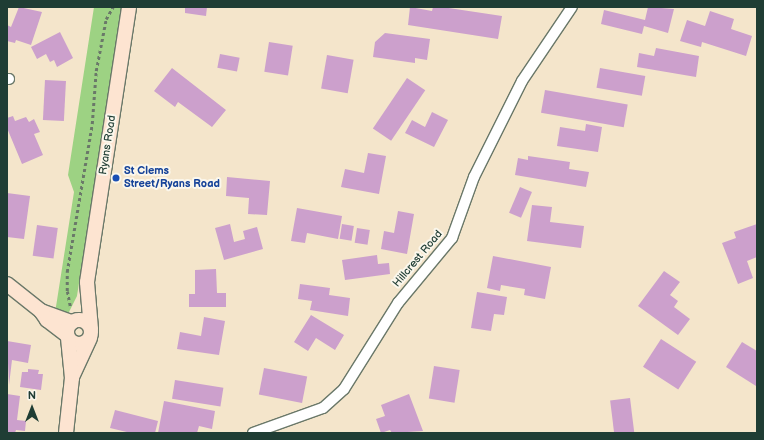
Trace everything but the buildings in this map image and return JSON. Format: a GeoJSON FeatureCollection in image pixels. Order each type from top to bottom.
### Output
{"type":"FeatureCollection","features":[{"type":"Feature","properties":{"kind":"street","name":"Ryans Road"},"geometry":{"type":"LineString","coordinates":[[74,321],[87,282],[129,7]]}},
{"type":"Feature","properties":{"kind":"street","name":"Hillcrest Road"},"geometry":{"type":"LineString","coordinates":[[253,433],[323,408],[344,389],[398,303],[452,238],[474,177],[522,81],[572,7]]}},
{"type":"Feature","properties":{"kind":"street","name":"Ryans Road"},"geometry":{"type":"LineString","coordinates":[[72,378],[90,334],[87,282]]}},
{"type":"Feature","properties":{"kind":"street"},"geometry":{"type":"LineString","coordinates":[[7,284],[41,311],[47,320],[68,337],[80,344],[90,334],[83,321],[74,321],[41,311]]}},
{"type":"Feature","properties":{"kind":"street"},"geometry":{"type":"LineString","coordinates":[[68,337],[67,328],[74,321]]}},
{"type":"Feature","properties":{"kind":"street","name":"Ryans Road"},"geometry":{"type":"LineString","coordinates":[[66,433],[72,378],[68,337]]}},
{"type":"Feature","properties":{"kind":"path"},"geometry":{"type":"LineString","coordinates":[[70,306],[66,291],[67,272],[92,124],[96,71],[106,19],[112,7]]}},
{"type":"Feature","properties":{"kind":"green space"},"geometry":{"type":"Polygon","coordinates":[[[94,7],[122,7],[77,296],[69,312],[55,313],[74,192],[68,175],[94,7]]]}},
{"type":"Feature","properties":{"kind":"place","name":"St Clems Street/Ryans Road"},"geometry":{"type":"Point","coordinates":[116,178]}}]}
